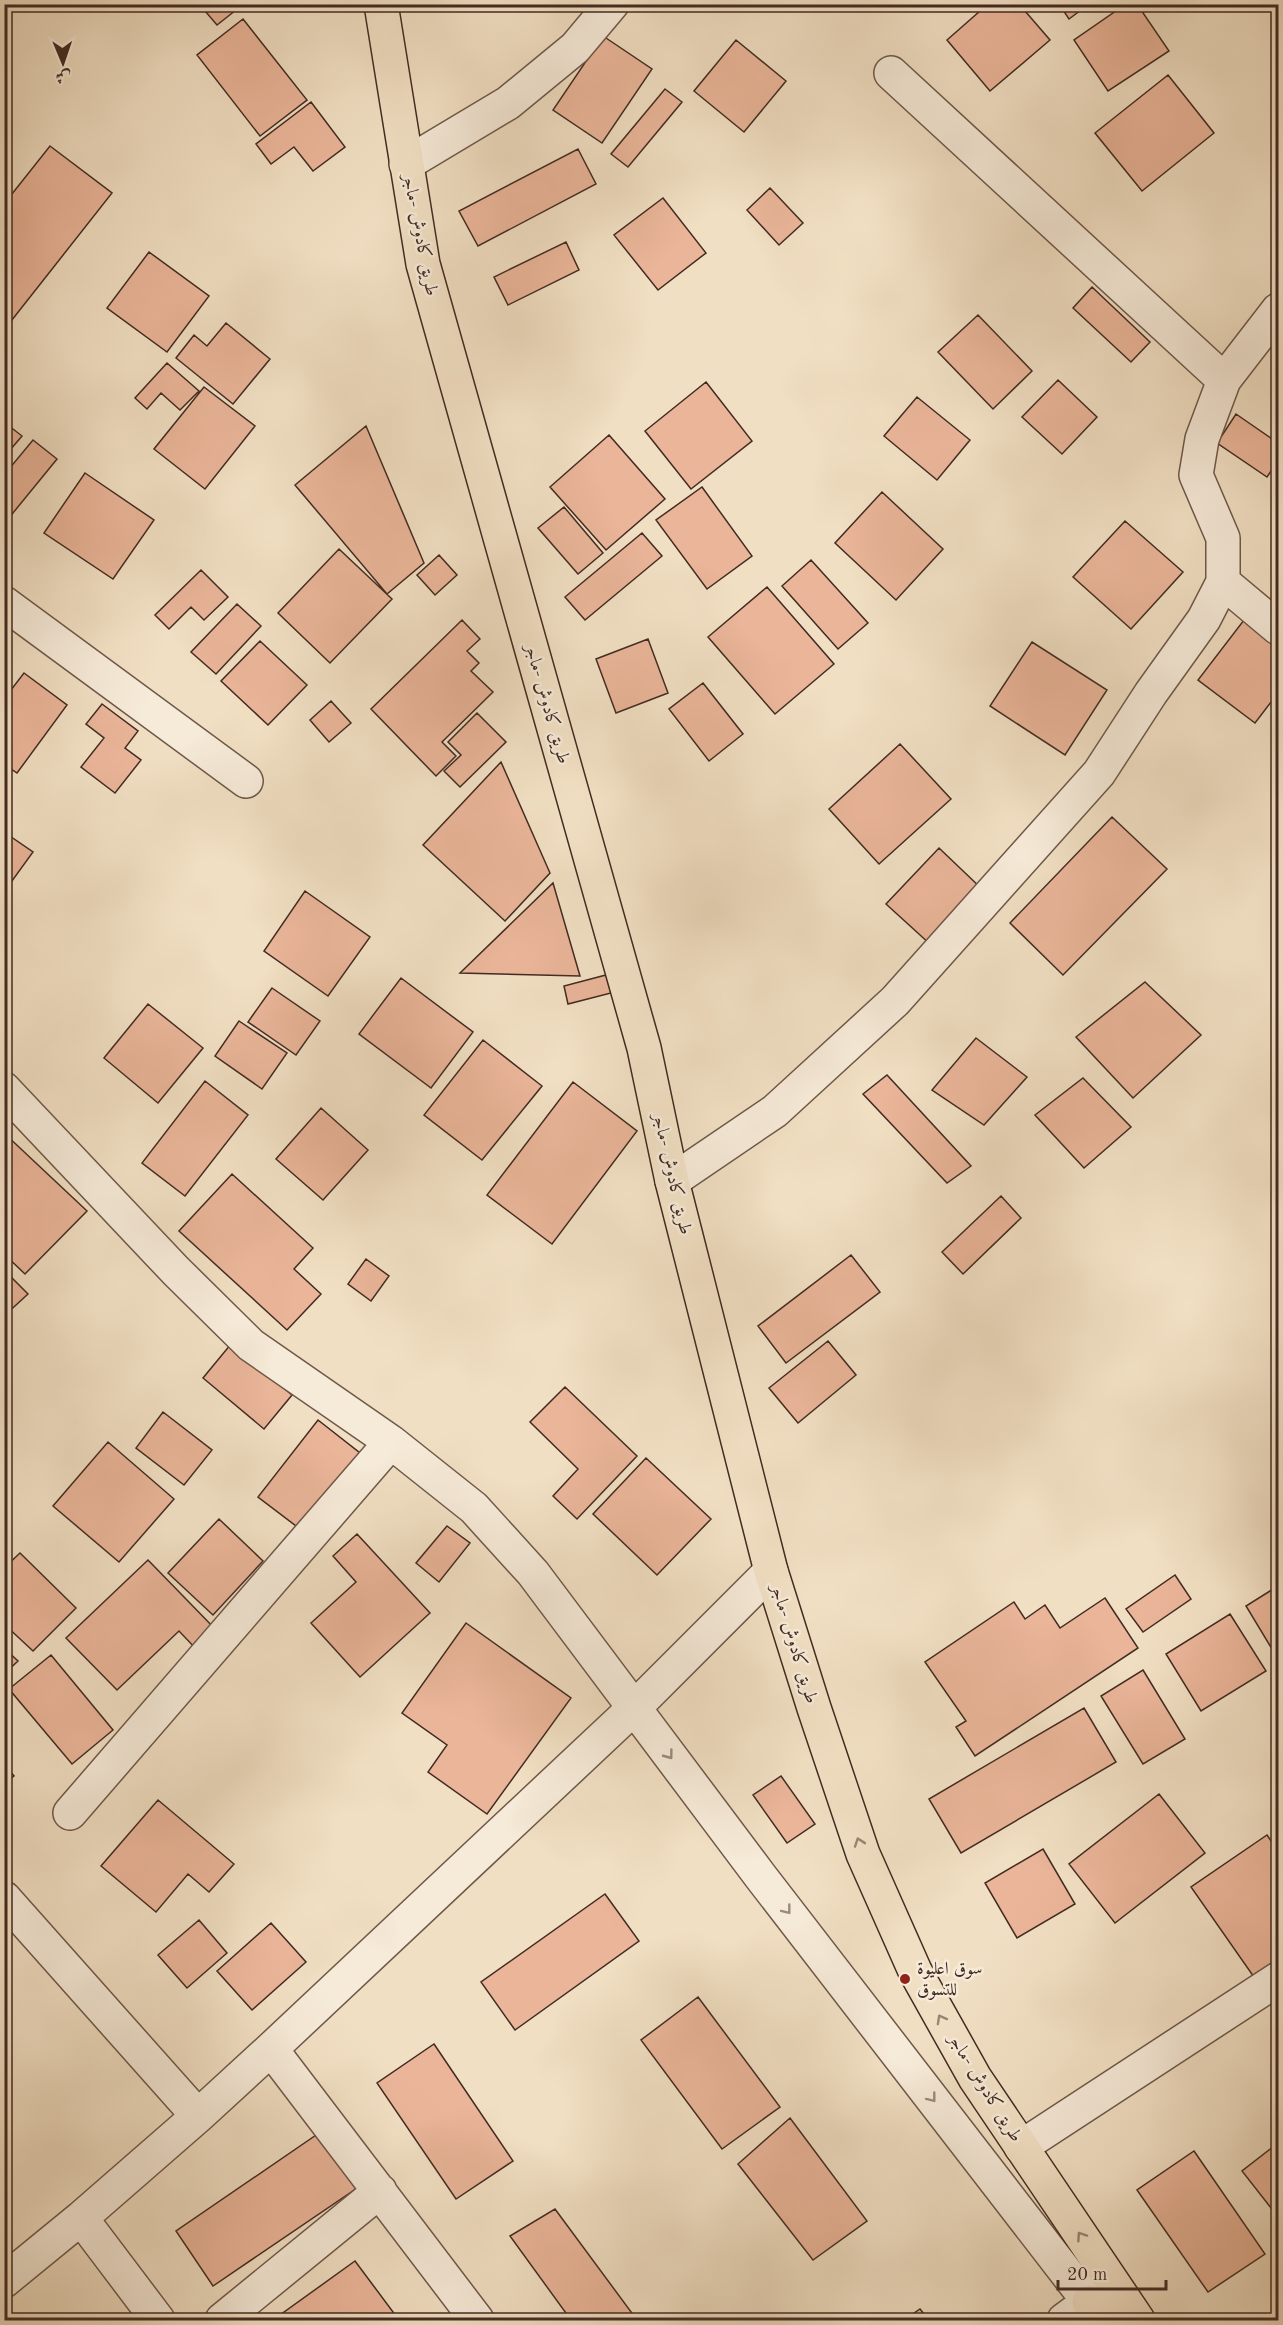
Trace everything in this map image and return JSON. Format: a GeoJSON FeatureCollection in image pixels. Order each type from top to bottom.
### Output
{"type":"FeatureCollection","features":[{"type":"Feature","properties":{"kind":"highway","name":"طريق كادوش -ماجر"},"geometry":{"type":"LineString","coordinates":[[381,4],[423,264],[644,1048],[672,1181],[771,1571],[814,1708],[863,1854],[915,1971],[975,2078],[1021,2147],[1092,2307],[1138,2320]]}},
{"type":"Feature","properties":{"kind":"street"},"geometry":{"type":"LineString","coordinates":[[406,164],[508,103],[575,48],[612,4]]}},
{"type":"Feature","properties":{"kind":"street"},"geometry":{"type":"LineString","coordinates":[[891,73],[1224,380]]}},
{"type":"Feature","properties":{"kind":"street"},"geometry":{"type":"LineString","coordinates":[[672,1181],[776,1111],[895,1001],[1099,773],[1151,693],[1204,620],[1223,582],[1222,538],[1196,475],[1202,438],[1224,380],[1278,310]]}},
{"type":"Feature","properties":{"kind":"street"},"geometry":{"type":"LineString","coordinates":[[1223,582],[1278,628]]}},
{"type":"Feature","properties":{"kind":"street"},"geometry":{"type":"LineString","coordinates":[[7,610],[246,781]]}},
{"type":"Feature","properties":{"kind":"street"},"geometry":{"type":"LineString","coordinates":[[4,1089],[176,1271],[251,1345],[391,1442],[474,1508],[489,1524],[532,1573],[1092,2307]]}},
{"type":"Feature","properties":{"kind":"street"},"geometry":{"type":"LineString","coordinates":[[70,1813],[391,1442]]}},
{"type":"Feature","properties":{"kind":"street"},"geometry":{"type":"LineString","coordinates":[[4,2281],[81,2218],[271,2049],[634,1708],[771,1571]]}},
{"type":"Feature","properties":{"kind":"street"},"geometry":{"type":"LineString","coordinates":[[4,1898],[198,2116]]}},
{"type":"Feature","properties":{"kind":"street"},"geometry":{"type":"LineString","coordinates":[[1021,2147],[1278,1979]]}},
{"type":"Feature","properties":{"kind":"street"},"geometry":{"type":"LineString","coordinates":[[271,2049],[477,2320]]}},
{"type":"Feature","properties":{"kind":"street"},"geometry":{"type":"LineString","coordinates":[[222,2320],[380,2191]]}},
{"type":"Feature","properties":{"kind":"street"},"geometry":{"type":"LineString","coordinates":[[81,2218],[158,2320]]}},
{"type":"Feature","properties":{"kind":"building"},"geometry":{"type":"Polygon","coordinates":[[[199,4],[231,4],[236,10],[217,25],[199,4]]]}},
{"type":"Feature","properties":{"kind":"building"},"geometry":{"type":"Polygon","coordinates":[[[988,4],[1019,4],[1050,40],[990,91],[947,40],[988,4]]]}},
{"type":"Feature","properties":{"kind":"building"},"geometry":{"type":"Polygon","coordinates":[[[1059,4],[1089,4],[1069,19],[1059,4]]]}},
{"type":"Feature","properties":{"kind":"building"},"geometry":{"type":"Polygon","coordinates":[[[1126,4],[1137,4],[1169,51],[1108,91],[1074,40],[1126,4]]]}},
{"type":"Feature","properties":{"kind":"building"},"geometry":{"type":"Polygon","coordinates":[[[243,19],[307,100],[260,136],[197,55],[243,19]]]}},
{"type":"Feature","properties":{"kind":"building"},"geometry":{"type":"Polygon","coordinates":[[[603,36],[652,69],[602,143],[553,110],[603,36]]]}},
{"type":"Feature","properties":{"kind":"building"},"geometry":{"type":"Polygon","coordinates":[[[736,40],[786,81],[744,132],[694,91],[736,40]]]}},
{"type":"Feature","properties":{"kind":"building"},"geometry":{"type":"Polygon","coordinates":[[[1168,75],[1214,133],[1142,191],[1095,133],[1168,75]]]}},
{"type":"Feature","properties":{"kind":"building"},"geometry":{"type":"Polygon","coordinates":[[[665,89],[682,102],[628,167],[611,154],[665,89]]]}},
{"type":"Feature","properties":{"kind":"building"},"geometry":{"type":"Polygon","coordinates":[[[311,102],[345,147],[313,171],[294,147],[271,164],[256,144],[311,102]]]}},
{"type":"Feature","properties":{"kind":"building"},"geometry":{"type":"Polygon","coordinates":[[[50,146],[112,193],[4,330],[4,204],[50,146]]]}},
{"type":"Feature","properties":{"kind":"building"},"geometry":{"type":"Polygon","coordinates":[[[578,149],[596,184],[478,246],[459,211],[578,149]]]}},
{"type":"Feature","properties":{"kind":"building"},"geometry":{"type":"Polygon","coordinates":[[[770,188],[803,223],[779,245],[747,210],[770,188]]]}},
{"type":"Feature","properties":{"kind":"building"},"geometry":{"type":"Polygon","coordinates":[[[663,198],[706,253],[658,290],[614,235],[663,198]]]}},
{"type":"Feature","properties":{"kind":"building"},"geometry":{"type":"Polygon","coordinates":[[[566,242],[579,270],[508,305],[494,277],[566,242]]]}},
{"type":"Feature","properties":{"kind":"building"},"geometry":{"type":"Polygon","coordinates":[[[149,252],[209,296],[167,352],[107,308],[149,252]]]}},
{"type":"Feature","properties":{"kind":"building"},"geometry":{"type":"Polygon","coordinates":[[[1092,287],[1150,342],[1131,362],[1073,308],[1092,287]]]}},
{"type":"Feature","properties":{"kind":"building"},"geometry":{"type":"Polygon","coordinates":[[[978,315],[1032,371],[993,409],[938,352],[978,315]]]}},
{"type":"Feature","properties":{"kind":"building"},"geometry":{"type":"Polygon","coordinates":[[[226,323],[270,359],[233,404],[176,358],[194,335],[207,346],[226,323]]]}},
{"type":"Feature","properties":{"kind":"building"},"geometry":{"type":"Polygon","coordinates":[[[167,363],[199,391],[180,410],[161,393],[147,409],[135,398],[167,363]]]}},
{"type":"Feature","properties":{"kind":"building"},"geometry":{"type":"Polygon","coordinates":[[[1058,380],[1097,417],[1062,454],[1022,417],[1058,380]]]}},
{"type":"Feature","properties":{"kind":"building"},"geometry":{"type":"Polygon","coordinates":[[[706,382],[752,441],[691,489],[645,431],[706,382]]]}},
{"type":"Feature","properties":{"kind":"building"},"geometry":{"type":"Polygon","coordinates":[[[204,387],[255,426],[205,489],[154,449],[204,387]]]}},
{"type":"Feature","properties":{"kind":"building"},"geometry":{"type":"Polygon","coordinates":[[[917,397],[970,440],[937,480],[884,436],[917,397]]]}},
{"type":"Feature","properties":{"kind":"building"},"geometry":{"type":"Polygon","coordinates":[[[1236,414],[1278,443],[1278,461],[1267,477],[1217,443],[1236,414]]]}},
{"type":"Feature","properties":{"kind":"building"},"geometry":{"type":"Polygon","coordinates":[[[4,422],[22,436],[4,457],[4,422]]]}},
{"type":"Feature","properties":{"kind":"building"},"geometry":{"type":"Polygon","coordinates":[[[366,426],[424,563],[387,594],[295,485],[366,426]]]}},
{"type":"Feature","properties":{"kind":"building"},"geometry":{"type":"Polygon","coordinates":[[[609,435],[665,499],[606,550],[550,487],[609,435]]]}},
{"type":"Feature","properties":{"kind":"building"},"geometry":{"type":"Polygon","coordinates":[[[33,440],[57,459],[4,524],[4,475],[33,440]]]}},
{"type":"Feature","properties":{"kind":"building"},"geometry":{"type":"Polygon","coordinates":[[[85,473],[154,520],[113,579],[44,533],[85,473]]]}},
{"type":"Feature","properties":{"kind":"building"},"geometry":{"type":"Polygon","coordinates":[[[702,487],[752,556],[707,589],[656,520],[702,487]]]}},
{"type":"Feature","properties":{"kind":"building"},"geometry":{"type":"Polygon","coordinates":[[[882,492],[943,549],[896,600],[835,543],[882,492]]]}},
{"type":"Feature","properties":{"kind":"building"},"geometry":{"type":"Polygon","coordinates":[[[564,507],[603,553],[578,574],[538,528],[564,507]]]}},
{"type":"Feature","properties":{"kind":"building"},"geometry":{"type":"Polygon","coordinates":[[[1125,521],[1183,572],[1131,629],[1073,577],[1125,521]]]}},
{"type":"Feature","properties":{"kind":"building"},"geometry":{"type":"Polygon","coordinates":[[[642,533],[662,556],[585,620],[565,597],[642,533]]]}},
{"type":"Feature","properties":{"kind":"building"},"geometry":{"type":"Polygon","coordinates":[[[339,549],[392,599],[330,663],[278,613],[339,549]]]}},
{"type":"Feature","properties":{"kind":"building"},"geometry":{"type":"Polygon","coordinates":[[[439,555],[457,575],[435,595],[417,575],[439,555]]]}},
{"type":"Feature","properties":{"kind":"building"},"geometry":{"type":"Polygon","coordinates":[[[811,560],[868,623],[838,649],[782,586],[811,560]]]}},
{"type":"Feature","properties":{"kind":"building"},"geometry":{"type":"Polygon","coordinates":[[[201,570],[228,597],[204,620],[191,607],[169,629],[155,615],[201,570]]]}},
{"type":"Feature","properties":{"kind":"building"},"geometry":{"type":"Polygon","coordinates":[[[767,587],[834,664],[775,714],[708,637],[767,587]]]}},
{"type":"Feature","properties":{"kind":"building"},"geometry":{"type":"Polygon","coordinates":[[[237,604],[261,626],[216,674],[191,652],[237,604]]]}},
{"type":"Feature","properties":{"kind":"building"},"geometry":{"type":"Polygon","coordinates":[[[462,620],[480,639],[467,651],[479,663],[471,671],[493,692],[442,742],[456,756],[436,776],[371,709],[462,620]]]}},
{"type":"Feature","properties":{"kind":"building"},"geometry":{"type":"Polygon","coordinates":[[[1244,620],[1278,646],[1278,693],[1255,723],[1198,680],[1244,620]]]}},
{"type":"Feature","properties":{"kind":"building"},"geometry":{"type":"Polygon","coordinates":[[[648,639],[668,693],[616,713],[596,659],[648,639]]]}},
{"type":"Feature","properties":{"kind":"building"},"geometry":{"type":"Polygon","coordinates":[[[260,641],[307,685],[268,725],[221,681],[260,641]]]}},
{"type":"Feature","properties":{"kind":"building"},"geometry":{"type":"Polygon","coordinates":[[[1032,642],[1107,690],[1065,755],[990,706],[1032,642]]]}},
{"type":"Feature","properties":{"kind":"building"},"geometry":{"type":"Polygon","coordinates":[[[24,673],[67,705],[17,773],[4,764],[4,699],[24,673]]]}},
{"type":"Feature","properties":{"kind":"building"},"geometry":{"type":"Polygon","coordinates":[[[703,683],[743,734],[709,761],[669,709],[703,683]]]}},
{"type":"Feature","properties":{"kind":"building"},"geometry":{"type":"Polygon","coordinates":[[[331,701],[351,723],[329,742],[310,720],[331,701]]]}},
{"type":"Feature","properties":{"kind":"building"},"geometry":{"type":"Polygon","coordinates":[[[102,704],[138,731],[125,748],[141,760],[115,793],[81,767],[104,738],[86,724],[102,704]]]}},
{"type":"Feature","properties":{"kind":"building"},"geometry":{"type":"Polygon","coordinates":[[[477,713],[506,742],[460,787],[444,771],[461,755],[448,742],[477,713]]]}},
{"type":"Feature","properties":{"kind":"building"},"geometry":{"type":"Polygon","coordinates":[[[900,744],[951,799],[879,864],[829,809],[900,744]]]}},
{"type":"Feature","properties":{"kind":"building"},"geometry":{"type":"Polygon","coordinates":[[[501,762],[550,873],[505,921],[423,845],[501,762]]]}},
{"type":"Feature","properties":{"kind":"building"},"geometry":{"type":"Polygon","coordinates":[[[1112,817],[1167,869],[1063,975],[1010,923],[1112,817]]]}},
{"type":"Feature","properties":{"kind":"building"},"geometry":{"type":"Polygon","coordinates":[[[4,832],[33,852],[4,892],[4,832]]]}},
{"type":"Feature","properties":{"kind":"building"},"geometry":{"type":"Polygon","coordinates":[[[939,848],[983,890],[931,945],[886,904],[939,848]]]}},
{"type":"Feature","properties":{"kind":"building"},"geometry":{"type":"Polygon","coordinates":[[[553,883],[580,976],[460,973],[553,883]]]}},
{"type":"Feature","properties":{"kind":"building"},"geometry":{"type":"Polygon","coordinates":[[[305,891],[370,937],[328,996],[264,951],[305,891]]]}},
{"type":"Feature","properties":{"kind":"building"},"geometry":{"type":"Polygon","coordinates":[[[606,975],[611,993],[568,1004],[564,986],[606,975]]]}},
{"type":"Feature","properties":{"kind":"building"},"geometry":{"type":"Polygon","coordinates":[[[401,978],[473,1032],[431,1088],[359,1034],[401,978]]]}},
{"type":"Feature","properties":{"kind":"building"},"geometry":{"type":"Polygon","coordinates":[[[1145,982],[1201,1035],[1133,1098],[1076,1037],[1145,982]]]}},
{"type":"Feature","properties":{"kind":"building"},"geometry":{"type":"Polygon","coordinates":[[[272,988],[320,1021],[296,1055],[248,1022],[272,988]]]}},
{"type":"Feature","properties":{"kind":"building"},"geometry":{"type":"Polygon","coordinates":[[[148,1004],[203,1048],[158,1103],[104,1058],[148,1004]]]}},
{"type":"Feature","properties":{"kind":"building"},"geometry":{"type":"Polygon","coordinates":[[[239,1021],[287,1053],[262,1089],[215,1056],[239,1021]]]}},
{"type":"Feature","properties":{"kind":"building"},"geometry":{"type":"Polygon","coordinates":[[[976,1038],[1027,1077],[984,1125],[932,1090],[976,1038]]]}},
{"type":"Feature","properties":{"kind":"building"},"geometry":{"type":"Polygon","coordinates":[[[483,1040],[542,1086],[482,1160],[424,1115],[483,1040]]]}},
{"type":"Feature","properties":{"kind":"building"},"geometry":{"type":"Polygon","coordinates":[[[887,1075],[971,1166],[947,1183],[863,1094],[887,1075]]]}},
{"type":"Feature","properties":{"kind":"building"},"geometry":{"type":"Polygon","coordinates":[[[1083,1078],[1131,1127],[1084,1168],[1035,1115],[1083,1078]]]}},
{"type":"Feature","properties":{"kind":"building"},"geometry":{"type":"Polygon","coordinates":[[[205,1081],[248,1115],[185,1196],[142,1163],[205,1081]]]}},
{"type":"Feature","properties":{"kind":"building"},"geometry":{"type":"Polygon","coordinates":[[[573,1082],[637,1131],[552,1244],[487,1195],[573,1082]]]}},
{"type":"Feature","properties":{"kind":"building"},"geometry":{"type":"Polygon","coordinates":[[[321,1108],[368,1150],[323,1200],[276,1159],[321,1108]]]}},
{"type":"Feature","properties":{"kind":"building"},"geometry":{"type":"Polygon","coordinates":[[[4,1133],[87,1211],[25,1274],[4,1254],[4,1133]]]}},
{"type":"Feature","properties":{"kind":"building"},"geometry":{"type":"Polygon","coordinates":[[[232,1174],[313,1248],[294,1269],[321,1294],[287,1330],[179,1231],[232,1174]]]}},
{"type":"Feature","properties":{"kind":"building"},"geometry":{"type":"Polygon","coordinates":[[[1001,1196],[1021,1218],[963,1274],[942,1252],[1001,1196]]]}},
{"type":"Feature","properties":{"kind":"building"},"geometry":{"type":"Polygon","coordinates":[[[851,1255],[880,1292],[786,1363],[758,1326],[851,1255]]]}},
{"type":"Feature","properties":{"kind":"building"},"geometry":{"type":"Polygon","coordinates":[[[366,1259],[389,1276],[371,1301],[348,1284],[366,1259]]]}},
{"type":"Feature","properties":{"kind":"building"},"geometry":{"type":"Polygon","coordinates":[[[4,1270],[28,1294],[4,1316],[4,1270]]]}},
{"type":"Feature","properties":{"kind":"building"},"geometry":{"type":"Polygon","coordinates":[[[828,1341],[856,1375],[798,1423],[769,1388],[828,1341]]]}},
{"type":"Feature","properties":{"kind":"building"},"geometry":{"type":"Polygon","coordinates":[[[231,1344],[292,1395],[264,1429],[203,1378],[231,1344]]]}},
{"type":"Feature","properties":{"kind":"building"},"geometry":{"type":"Polygon","coordinates":[[[565,1387],[637,1456],[577,1519],[553,1496],[578,1469],[530,1422],[565,1387]]]}},
{"type":"Feature","properties":{"kind":"building"},"geometry":{"type":"Polygon","coordinates":[[[163,1412],[212,1450],[184,1485],[136,1448],[163,1412]]]}},
{"type":"Feature","properties":{"kind":"building"},"geometry":{"type":"Polygon","coordinates":[[[318,1420],[360,1453],[300,1529],[258,1497],[318,1420]]]}},
{"type":"Feature","properties":{"kind":"building"},"geometry":{"type":"Polygon","coordinates":[[[108,1442],[174,1499],[119,1562],[53,1506],[108,1442]]]}},
{"type":"Feature","properties":{"kind":"building"},"geometry":{"type":"Polygon","coordinates":[[[646,1458],[711,1519],[657,1575],[593,1514],[646,1458]]]}},
{"type":"Feature","properties":{"kind":"building"},"geometry":{"type":"Polygon","coordinates":[[[219,1519],[263,1561],[213,1615],[168,1573],[219,1519]]]}},
{"type":"Feature","properties":{"kind":"building"},"geometry":{"type":"Polygon","coordinates":[[[447,1526],[470,1543],[439,1582],[416,1563],[447,1526]]]}},
{"type":"Feature","properties":{"kind":"building"},"geometry":{"type":"Polygon","coordinates":[[[357,1534],[430,1613],[360,1677],[311,1623],[356,1582],[333,1556],[357,1534]]]}},
{"type":"Feature","properties":{"kind":"building"},"geometry":{"type":"Polygon","coordinates":[[[20,1553],[76,1608],[33,1651],[4,1624],[4,1568],[20,1553]]]}},
{"type":"Feature","properties":{"kind":"building"},"geometry":{"type":"Polygon","coordinates":[[[148,1560],[218,1632],[198,1651],[179,1631],[117,1690],[66,1638],[148,1560]]]}},
{"type":"Feature","properties":{"kind":"building"},"geometry":{"type":"Polygon","coordinates":[[[1175,1575],[1191,1599],[1143,1632],[1126,1609],[1175,1575]]]}},
{"type":"Feature","properties":{"kind":"building"},"geometry":{"type":"Polygon","coordinates":[[[1278,1586],[1278,1659],[1246,1606],[1278,1586]]]}},
{"type":"Feature","properties":{"kind":"building"},"geometry":{"type":"Polygon","coordinates":[[[1105,1598],[1138,1648],[975,1756],[956,1727],[966,1721],[925,1662],[1014,1602],[1025,1619],[1045,1605],[1060,1628],[1105,1598]]]}},
{"type":"Feature","properties":{"kind":"building"},"geometry":{"type":"Polygon","coordinates":[[[1230,1614],[1266,1671],[1201,1711],[1166,1654],[1230,1614]]]}},
{"type":"Feature","properties":{"kind":"building"},"geometry":{"type":"Polygon","coordinates":[[[466,1623],[571,1698],[487,1814],[428,1772],[447,1745],[402,1713],[466,1623]]]}},
{"type":"Feature","properties":{"kind":"building"},"geometry":{"type":"Polygon","coordinates":[[[4,1648],[18,1661],[4,1674],[4,1648]]]}},
{"type":"Feature","properties":{"kind":"building"},"geometry":{"type":"Polygon","coordinates":[[[51,1655],[113,1730],[72,1764],[9,1689],[51,1655]]]}},
{"type":"Feature","properties":{"kind":"building"},"geometry":{"type":"Polygon","coordinates":[[[1143,1670],[1185,1739],[1143,1764],[1101,1696],[1143,1670]]]}},
{"type":"Feature","properties":{"kind":"building"},"geometry":{"type":"Polygon","coordinates":[[[1084,1708],[1116,1762],[961,1853],[929,1799],[1084,1708]]]}},
{"type":"Feature","properties":{"kind":"building"},"geometry":{"type":"Polygon","coordinates":[[[4,1764],[14,1776],[4,1784],[4,1764]]]}},
{"type":"Feature","properties":{"kind":"building"},"geometry":{"type":"Polygon","coordinates":[[[781,1776],[815,1824],[787,1843],[753,1795],[781,1776]]]}},
{"type":"Feature","properties":{"kind":"building"},"geometry":{"type":"Polygon","coordinates":[[[1159,1794],[1205,1853],[1115,1923],[1069,1864],[1159,1794]]]}},
{"type":"Feature","properties":{"kind":"building"},"geometry":{"type":"Polygon","coordinates":[[[158,1800],[234,1864],[209,1892],[188,1874],[156,1912],[101,1866],[158,1800]]]}},
{"type":"Feature","properties":{"kind":"building"},"geometry":{"type":"Polygon","coordinates":[[[1267,1835],[1278,1851],[1278,1964],[1256,1980],[1191,1887],[1267,1835]]]}},
{"type":"Feature","properties":{"kind":"building"},"geometry":{"type":"Polygon","coordinates":[[[1043,1849],[1075,1904],[1017,1938],[985,1883],[1043,1849]]]}},
{"type":"Feature","properties":{"kind":"building"},"geometry":{"type":"Polygon","coordinates":[[[605,1894],[639,1941],[515,2030],[481,1982],[605,1894]]]}},
{"type":"Feature","properties":{"kind":"building"},"geometry":{"type":"Polygon","coordinates":[[[199,1920],[227,1953],[187,1988],[158,1955],[199,1920]]]}},
{"type":"Feature","properties":{"kind":"building"},"geometry":{"type":"Polygon","coordinates":[[[271,1923],[306,1962],[252,2010],[217,1971],[271,1923]]]}},
{"type":"Feature","properties":{"kind":"building"},"geometry":{"type":"Polygon","coordinates":[[[698,1997],[780,2107],[722,2149],[641,2040],[698,1997]]]}},
{"type":"Feature","properties":{"kind":"building"},"geometry":{"type":"Polygon","coordinates":[[[434,2044],[513,2161],[456,2199],[377,2083],[434,2044]]]}},
{"type":"Feature","properties":{"kind":"building"},"geometry":{"type":"Polygon","coordinates":[[[790,2118],[867,2221],[813,2260],[738,2164],[790,2118]]]}},
{"type":"Feature","properties":{"kind":"building"},"geometry":{"type":"Polygon","coordinates":[[[322,2131],[360,2186],[213,2286],[176,2231],[322,2131]]]}},
{"type":"Feature","properties":{"kind":"building"},"geometry":{"type":"Polygon","coordinates":[[[1278,2143],[1278,2217],[1242,2171],[1278,2143]]]}},
{"type":"Feature","properties":{"kind":"building"},"geometry":{"type":"Polygon","coordinates":[[[1194,2151],[1265,2254],[1208,2292],[1137,2190],[1194,2151]]]}},
{"type":"Feature","properties":{"kind":"building"},"geometry":{"type":"Polygon","coordinates":[[[555,2209],[637,2320],[571,2320],[510,2236],[555,2209]]]}},
{"type":"Feature","properties":{"kind":"building"},"geometry":{"type":"Polygon","coordinates":[[[355,2261],[399,2320],[273,2320],[355,2261]]]}},
{"type":"Feature","properties":{"kind":"building"},"geometry":{"type":"Polygon","coordinates":[[[920,2309],[929,2320],[904,2320],[920,2309]]]}},
{"type":"Feature","properties":{"kind":"place","name":"سوق اعليوة للتسوق"},"geometry":{"type":"Point","coordinates":[905,1979]}}]}
